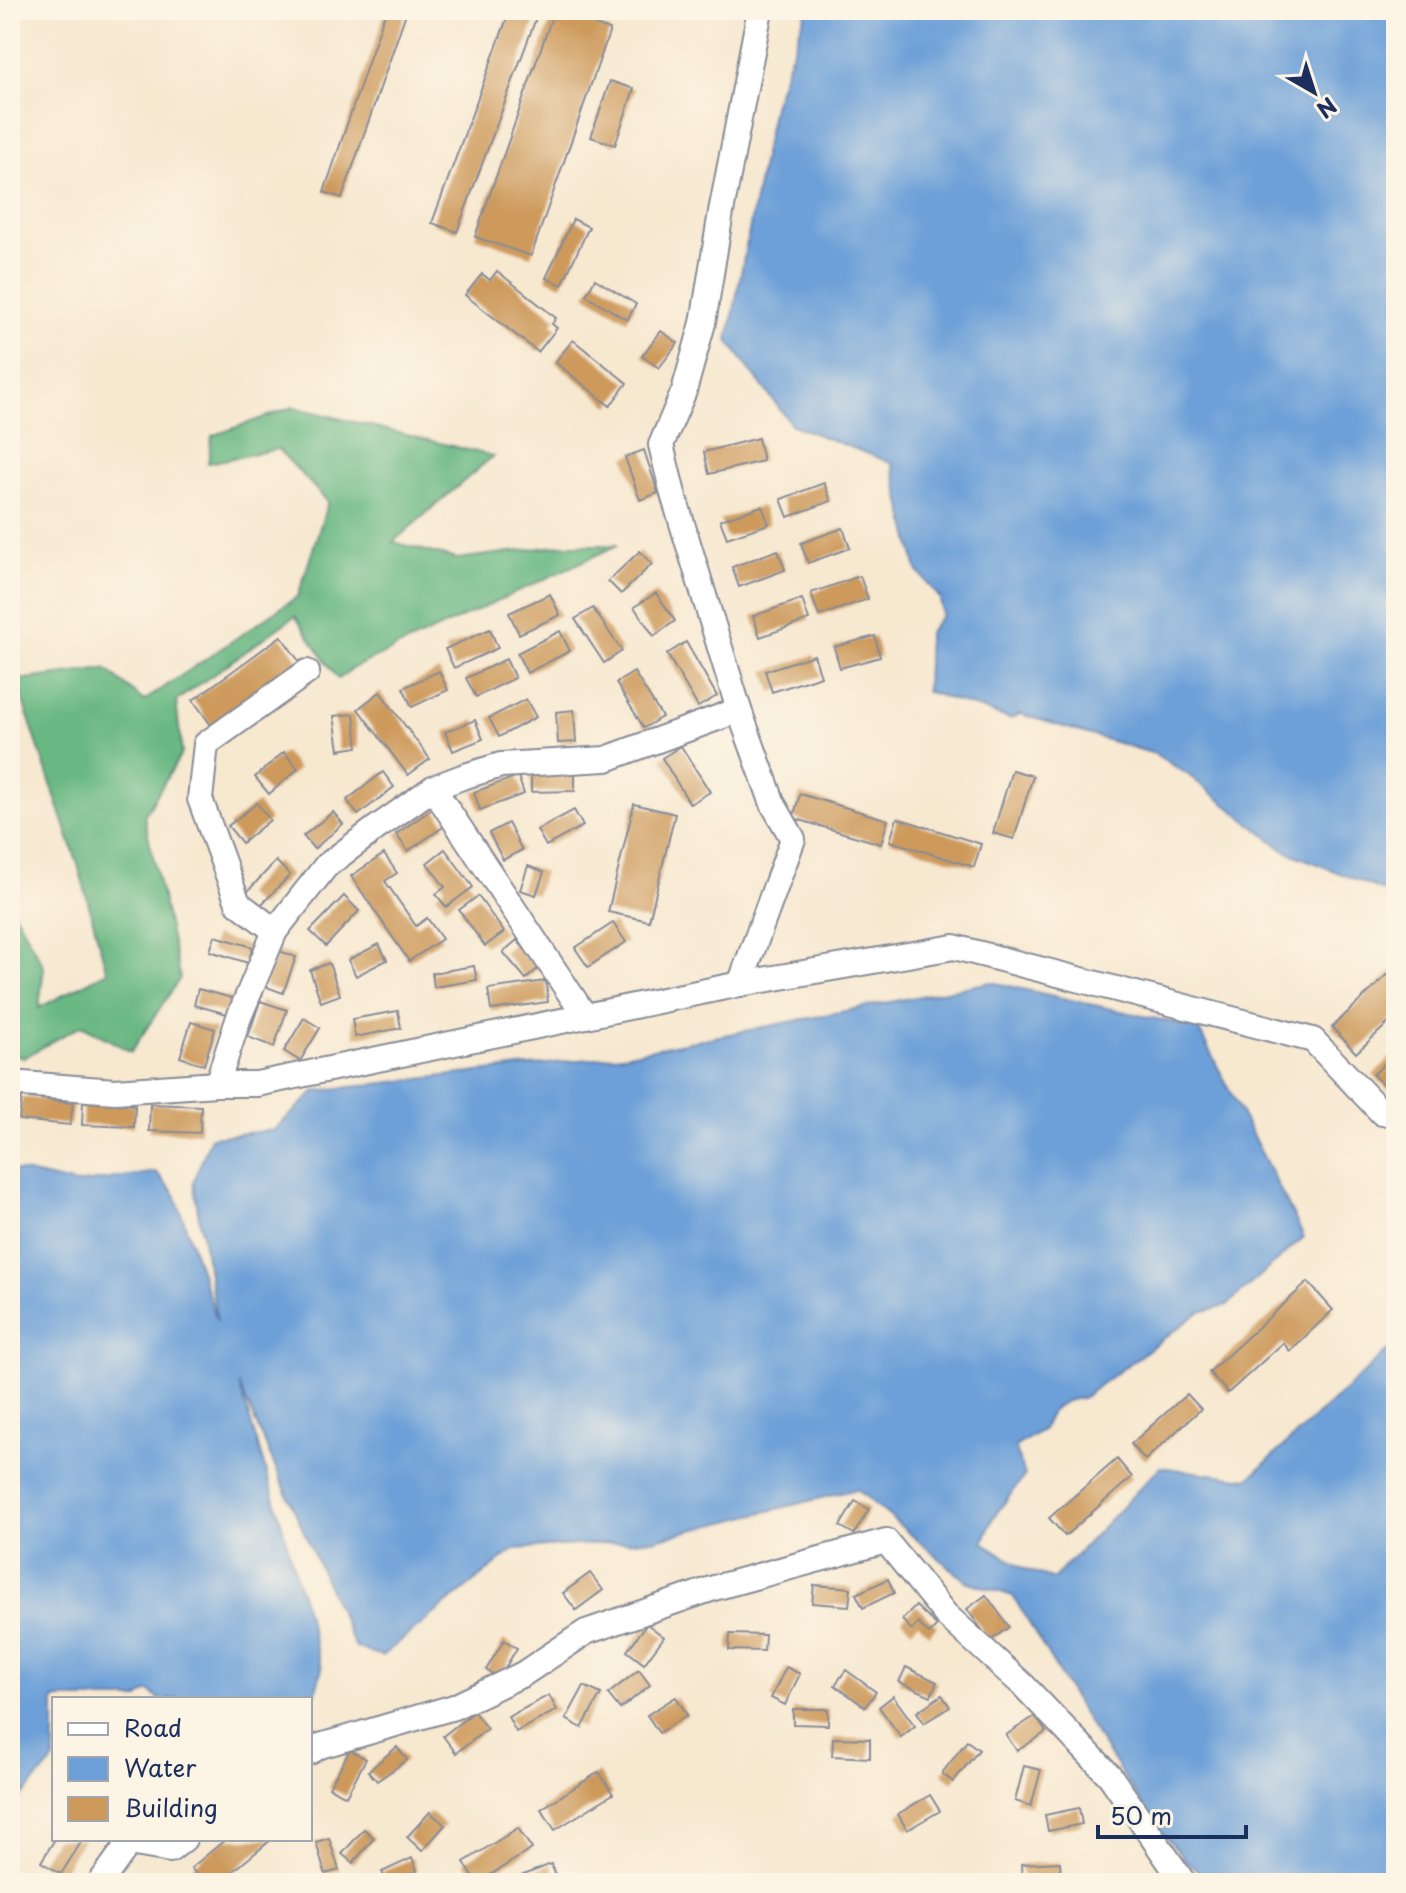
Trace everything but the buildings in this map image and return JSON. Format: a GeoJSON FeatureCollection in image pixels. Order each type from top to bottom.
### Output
{"type":"FeatureCollection","features":[{"type":"Feature","properties":{"kind":"street"},"geometry":{"type":"LineString","coordinates":[[740,984],[793,839],[773,804],[739,710],[661,445],[684,391],[703,323],[723,197],[760,10]]}},
{"type":"Feature","properties":{"kind":"street"},"geometry":{"type":"LineString","coordinates":[[275,931],[238,903],[200,799],[206,744],[307,672]]}},
{"type":"Feature","properties":{"kind":"street"},"geometry":{"type":"LineString","coordinates":[[217,1084],[239,1017],[275,931],[326,866],[433,788],[501,765],[606,759],[739,710]]}},
{"type":"Feature","properties":{"kind":"street"},"geometry":{"type":"LineString","coordinates":[[433,788],[585,1016]]}},
{"type":"Feature","properties":{"kind":"street"},"geometry":{"type":"LineString","coordinates":[[10,1083],[115,1091],[257,1084],[740,984],[954,947],[1313,1040],[1382,1113]]}},
{"type":"Feature","properties":{"kind":"street"},"geometry":{"type":"LineString","coordinates":[[312,1751],[454,1707],[523,1674],[586,1632],[714,1588],[886,1541],[946,1615],[1023,1685],[1110,1776],[1184,1883]]}},
{"type":"Feature","properties":{"kind":"street"},"geometry":{"type":"LineString","coordinates":[[100,1883],[129,1843],[170,1850],[181,1841]]}},
{"type":"Feature","properties":{"kind":"green space"},"geometry":{"type":"Polygon","coordinates":[[[293,407],[493,456],[393,542],[457,559],[563,545],[618,545],[353,668],[338,679],[295,616],[176,701],[182,753],[144,816],[180,978],[131,1052],[82,1025],[23,1058],[10,1051],[10,905],[44,967],[39,1008],[107,972],[79,868],[16,680],[106,669],[144,701],[298,596],[328,502],[278,449],[208,463],[212,436],[293,407]]]}},
{"type":"Feature","properties":{"kind":"water"},"geometry":{"type":"Polygon","coordinates":[[[807,10],[1396,10],[1396,896],[1285,851],[1187,774],[1155,754],[1020,714],[1010,719],[926,691],[928,633],[942,615],[940,598],[917,570],[892,463],[792,425],[728,341],[773,106],[807,10]]]}},
{"type":"Feature","properties":{"kind":"water"},"geometry":{"type":"Polygon","coordinates":[[[991,982],[1198,1028],[1304,1237],[1227,1305],[1200,1312],[1082,1398],[1057,1406],[1043,1429],[1015,1447],[1025,1475],[993,1518],[983,1542],[1024,1569],[1053,1579],[1160,1467],[1248,1479],[1396,1343],[1396,1883],[1215,1883],[1187,1862],[1153,1821],[1089,1724],[1013,1596],[966,1581],[857,1489],[652,1540],[515,1549],[382,1656],[355,1647],[239,1385],[322,1669],[312,1704],[312,1697],[156,1697],[149,1691],[140,1697],[52,1697],[52,1762],[10,1810],[10,1169],[76,1184],[156,1172],[175,1194],[217,1321],[193,1182],[211,1137],[274,1130],[316,1091],[623,1055],[991,982]]]}}]}
